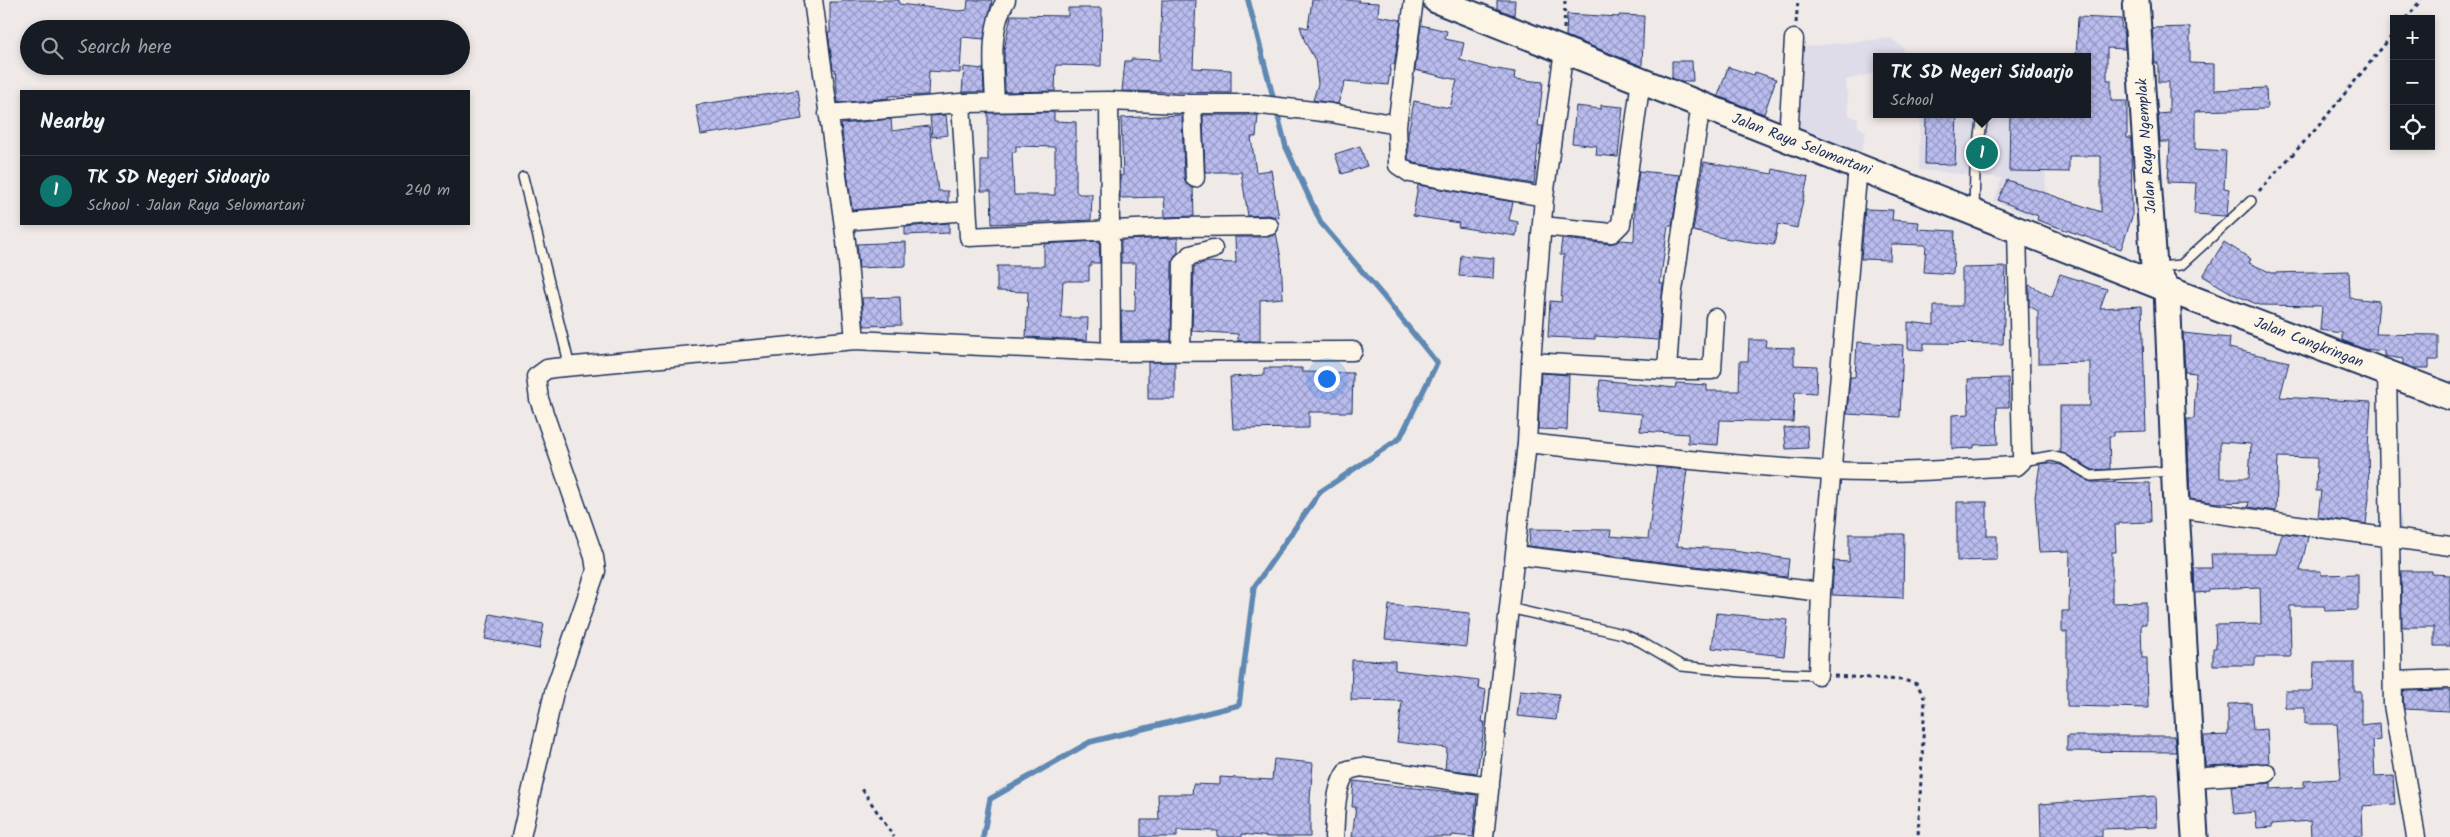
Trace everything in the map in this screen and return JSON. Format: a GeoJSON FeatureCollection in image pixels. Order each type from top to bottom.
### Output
{"type":"FeatureCollection","features":[{"type":"Feature","properties":{"kind":"main road","name":"Jalan Raya Selomartani"},"geometry":{"type":"LineString","coordinates":[[1436,0],[1974,211],[2167,289]]}},
{"type":"Feature","properties":{"kind":"main road","name":"Jalan Raya Ngemplak"},"geometry":{"type":"LineString","coordinates":[[2136,0],[2154,267],[2167,289]]}},
{"type":"Feature","properties":{"kind":"main road","name":"Jalan Cangkringan"},"geometry":{"type":"LineString","coordinates":[[2167,289],[2450,397]]}},
{"type":"Feature","properties":{"kind":"main road"},"geometry":{"type":"LineString","coordinates":[[2167,289],[2176,508],[2195,837]]}},
{"type":"Feature","properties":{"kind":"street"},"geometry":{"type":"LineString","coordinates":[[813,0],[844,221],[855,340]]}},
{"type":"Feature","properties":{"kind":"street"},"geometry":{"type":"LineString","coordinates":[[995,103],[994,63],[997,19],[1006,0]]}},
{"type":"Feature","properties":{"kind":"street"},"geometry":{"type":"LineString","coordinates":[[1414,0],[1397,125],[1398,165],[1410,173],[1544,196]]}},
{"type":"Feature","properties":{"kind":"street"},"geometry":{"type":"LineString","coordinates":[[1788,138],[1794,39]]}},
{"type":"Feature","properties":{"kind":"street"},"geometry":{"type":"LineString","coordinates":[[1484,837],[1527,443],[1531,362],[1544,196],[1564,50]]}},
{"type":"Feature","properties":{"kind":"street"},"geometry":{"type":"LineString","coordinates":[[1542,226],[1612,233],[1621,224],[1641,80]]}},
{"type":"Feature","properties":{"kind":"street"},"geometry":{"type":"LineString","coordinates":[[828,114],[962,103],[1109,101],[1253,104],[1290,107],[1397,125]]}},
{"type":"Feature","properties":{"kind":"street"},"geometry":{"type":"LineString","coordinates":[[1109,101],[1111,352]]}},
{"type":"Feature","properties":{"kind":"street"},"geometry":{"type":"LineString","coordinates":[[962,103],[969,237],[1177,227],[1269,226]]}},
{"type":"Feature","properties":{"kind":"street"},"geometry":{"type":"LineString","coordinates":[[1192,104],[1194,178]]}},
{"type":"Feature","properties":{"kind":"street"},"geometry":{"type":"LineString","coordinates":[[1667,370],[1672,297],[1701,104]]}},
{"type":"Feature","properties":{"kind":"street"},"geometry":{"type":"LineString","coordinates":[[1818,675],[1821,592],[1858,166]]}},
{"type":"Feature","properties":{"kind":"street"},"geometry":{"type":"LineString","coordinates":[[844,221],[967,211]]}},
{"type":"Feature","properties":{"kind":"street"},"geometry":{"type":"LineString","coordinates":[[1527,443],[1666,458],[1832,471],[1912,472],[2016,466],[2022,461],[2017,228]]}},
{"type":"Feature","properties":{"kind":"street"},"geometry":{"type":"LineString","coordinates":[[1181,351],[1183,262],[1191,255],[1213,249]]}},
{"type":"Feature","properties":{"kind":"street"},"geometry":{"type":"LineString","coordinates":[[1531,362],[1667,370],[1712,370],[1715,318]]}},
{"type":"Feature","properties":{"kind":"street"},"geometry":{"type":"LineString","coordinates":[[521,837],[554,692],[596,571],[594,557],[535,383],[536,377],[547,369],[855,340],[1111,352],[1353,351]]}},
{"type":"Feature","properties":{"kind":"street"},"geometry":{"type":"LineString","coordinates":[[2387,372],[2393,705],[2416,837]]}},
{"type":"Feature","properties":{"kind":"street"},"geometry":{"type":"LineString","coordinates":[[2176,508],[2391,540],[2450,546]]}},
{"type":"Feature","properties":{"kind":"street"},"geometry":{"type":"LineString","coordinates":[[1516,556],[1821,592]]}},
{"type":"Feature","properties":{"kind":"street"},"geometry":{"type":"LineString","coordinates":[[2393,681],[2450,679]]}},
{"type":"Feature","properties":{"kind":"street"},"geometry":{"type":"LineString","coordinates":[[1334,837],[1340,780],[1348,770],[1361,767],[1490,786]]}},
{"type":"Feature","properties":{"kind":"street"},"geometry":{"type":"LineString","coordinates":[[2192,778],[2267,772]]}},
{"type":"Feature","properties":{"kind":"lane"},"geometry":{"type":"LineString","coordinates":[[1974,211],[1975,170],[1983,118]]}},
{"type":"Feature","properties":{"kind":"lane"},"geometry":{"type":"LineString","coordinates":[[524,177],[570,367]]}},
{"type":"Feature","properties":{"kind":"lane"},"geometry":{"type":"LineString","coordinates":[[2154,267],[2180,265],[2250,201]]}},
{"type":"Feature","properties":{"kind":"lane"},"geometry":{"type":"LineString","coordinates":[[2022,461],[2051,456],[2063,459],[2091,476],[2175,471]]}},
{"type":"Feature","properties":{"kind":"lane"},"geometry":{"type":"LineString","coordinates":[[1509,608],[1623,634],[1641,642],[1682,666],[1741,672],[1818,675]]}},
{"type":"Feature","properties":{"kind":"path"},"geometry":{"type":"LineString","coordinates":[[1564,50],[1565,0]]}},
{"type":"Feature","properties":{"kind":"path"},"geometry":{"type":"LineString","coordinates":[[1794,39],[1798,0]]}},
{"type":"Feature","properties":{"kind":"path"},"geometry":{"type":"LineString","coordinates":[[2409,15],[2421,0]]}},
{"type":"Feature","properties":{"kind":"path"},"geometry":{"type":"LineString","coordinates":[[2250,201],[2316,128],[2390,38]]}},
{"type":"Feature","properties":{"kind":"path"},"geometry":{"type":"LineString","coordinates":[[1818,675],[1903,680],[1917,684],[1925,699],[1918,837]]}},
{"type":"Feature","properties":{"kind":"path"},"geometry":{"type":"LineString","coordinates":[[862,790],[894,837]]}},
{"type":"Feature","properties":{"kind":"shaded area"},"geometry":{"type":"Polygon","coordinates":[[[1891,38],[1904,48],[1903,53],[1873,53],[1873,74],[1846,80],[1849,115],[1858,119],[1858,126],[1866,132],[1861,152],[1795,128],[1801,47],[1891,38]]]}},
{"type":"Feature","properties":{"kind":"shaded area"},"geometry":{"type":"Polygon","coordinates":[[[1920,118],[2043,118],[2046,189],[2036,216],[2032,218],[1994,201],[2002,178],[1919,170],[1920,118]]]}},
{"type":"Feature","properties":{"kind":"building"},"geometry":{"type":"Polygon","coordinates":[[[841,0],[899,0],[899,4],[959,11],[967,10],[968,0],[992,0],[984,39],[962,37],[960,73],[929,71],[928,95],[888,96],[889,98],[838,103],[835,69],[833,69],[828,32],[830,32],[830,2],[841,2],[841,0]]]}},
{"type":"Feature","properties":{"kind":"building"},"geometry":{"type":"Polygon","coordinates":[[[1162,0],[1196,0],[1193,68],[1231,70],[1231,93],[1122,91],[1125,61],[1131,61],[1131,59],[1160,60],[1162,0]]]}},
{"type":"Feature","properties":{"kind":"building"},"geometry":{"type":"Polygon","coordinates":[[[1312,0],[1359,0],[1358,2],[1379,3],[1378,16],[1401,20],[1394,65],[1391,64],[1388,85],[1345,81],[1338,104],[1313,100],[1318,84],[1315,60],[1305,42],[1300,26],[1308,28],[1312,0]]]}},
{"type":"Feature","properties":{"kind":"building"},"geometry":{"type":"Polygon","coordinates":[[[1497,0],[1515,0],[1514,15],[1497,9],[1497,0]]]}},
{"type":"Feature","properties":{"kind":"building"},"geometry":{"type":"Polygon","coordinates":[[[1068,8],[1102,8],[1101,66],[1056,65],[1055,91],[1005,92],[1004,50],[1011,15],[1068,16],[1068,8]]]}},
{"type":"Feature","properties":{"kind":"building"},"geometry":{"type":"Polygon","coordinates":[[[1567,14],[1619,17],[1619,15],[1644,16],[1642,66],[1566,36],[1567,14]]]}},
{"type":"Feature","properties":{"kind":"building"},"geometry":{"type":"Polygon","coordinates":[[[2078,17],[2122,19],[2121,28],[2123,28],[2125,49],[2107,48],[2107,80],[2111,80],[2111,101],[2127,101],[2127,138],[2131,138],[2132,217],[2121,249],[2037,220],[2038,216],[1998,200],[2007,180],[2101,212],[2101,156],[2069,156],[2069,172],[2009,171],[2010,118],[2091,118],[2091,53],[2076,53],[2078,17]]]}},
{"type":"Feature","properties":{"kind":"building"},"geometry":{"type":"Polygon","coordinates":[[[1421,25],[1447,31],[1445,39],[1464,43],[1460,60],[1485,67],[1515,72],[1514,79],[1543,82],[1538,126],[1543,126],[1540,145],[1538,145],[1534,184],[1414,163],[1408,159],[1408,134],[1414,101],[1450,108],[1457,80],[1415,70],[1421,25]]]}},
{"type":"Feature","properties":{"kind":"building"},"geometry":{"type":"Polygon","coordinates":[[[2190,27],[2190,63],[2214,64],[2214,90],[2266,88],[2267,109],[2195,111],[2195,149],[2226,151],[2224,188],[2229,189],[2227,215],[2225,216],[2194,214],[2196,183],[2168,182],[2170,142],[2160,142],[2158,114],[2169,113],[2169,82],[2158,82],[2158,63],[2155,63],[2152,28],[2190,27]]]}},
{"type":"Feature","properties":{"kind":"building"},"geometry":{"type":"Polygon","coordinates":[[[1672,61],[1692,61],[1693,81],[1680,81],[1672,78],[1672,61]]]}},
{"type":"Feature","properties":{"kind":"building"},"geometry":{"type":"Polygon","coordinates":[[[964,67],[983,69],[984,92],[962,92],[964,67]]]}},
{"type":"Feature","properties":{"kind":"building"},"geometry":{"type":"Polygon","coordinates":[[[1728,67],[1754,75],[1755,72],[1776,79],[1764,114],[1718,96],[1728,67]]]}},
{"type":"Feature","properties":{"kind":"building"},"geometry":{"type":"Polygon","coordinates":[[[798,90],[802,119],[701,135],[696,105],[798,90]]]}},
{"type":"Feature","properties":{"kind":"building"},"geometry":{"type":"Polygon","coordinates":[[[1601,105],[1623,107],[1618,157],[1596,155],[1597,146],[1572,143],[1576,106],[1601,109],[1601,105]]]}},
{"type":"Feature","properties":{"kind":"building"},"geometry":{"type":"Polygon","coordinates":[[[1054,112],[1054,121],[1076,122],[1076,191],[1079,194],[1092,194],[1091,220],[992,224],[991,191],[981,191],[981,160],[988,160],[988,113],[1054,112]],[[1016,146],[1016,152],[1012,152],[1014,195],[1055,195],[1055,147],[1016,146]]]}},
{"type":"Feature","properties":{"kind":"building"},"geometry":{"type":"Polygon","coordinates":[[[946,115],[948,135],[932,137],[930,116],[946,115]]]}},
{"type":"Feature","properties":{"kind":"building"},"geometry":{"type":"Polygon","coordinates":[[[1182,115],[1184,178],[1186,184],[1193,188],[1194,216],[1165,217],[1164,197],[1120,198],[1120,176],[1123,175],[1121,118],[1182,115]]]}},
{"type":"Feature","properties":{"kind":"building"},"geometry":{"type":"Polygon","coordinates":[[[1203,115],[1258,115],[1256,137],[1251,137],[1256,172],[1271,170],[1279,218],[1269,215],[1248,216],[1241,172],[1205,172],[1203,115]]]}},
{"type":"Feature","properties":{"kind":"building"},"geometry":{"type":"Polygon","coordinates":[[[1926,118],[1957,118],[1955,165],[1925,164],[1926,118]]]}},
{"type":"Feature","properties":{"kind":"building"},"geometry":{"type":"Polygon","coordinates":[[[891,119],[892,131],[929,126],[938,191],[948,191],[948,202],[852,210],[841,124],[891,119]]]}},
{"type":"Feature","properties":{"kind":"building"},"geometry":{"type":"Polygon","coordinates":[[[1360,146],[1367,166],[1342,174],[1335,154],[1360,146]]]}},
{"type":"Feature","properties":{"kind":"building"},"geometry":{"type":"Polygon","coordinates":[[[1704,162],[1772,174],[1773,169],[1808,177],[1797,228],[1778,224],[1774,245],[1724,238],[1693,231],[1704,162]]]}},
{"type":"Feature","properties":{"kind":"building"},"geometry":{"type":"Polygon","coordinates":[[[1639,171],[1680,175],[1672,226],[1668,226],[1660,283],[1663,284],[1658,340],[1595,336],[1595,339],[1548,337],[1550,301],[1561,302],[1564,255],[1560,255],[1562,239],[1611,244],[1620,240],[1634,241],[1635,201],[1639,171]]]}},
{"type":"Feature","properties":{"kind":"building"},"geometry":{"type":"Polygon","coordinates":[[[1418,185],[1513,202],[1509,220],[1518,222],[1516,236],[1458,227],[1459,223],[1413,216],[1418,185]]]}},
{"type":"Feature","properties":{"kind":"building"},"geometry":{"type":"Polygon","coordinates":[[[1865,209],[1893,210],[1892,220],[1919,222],[1918,229],[1955,231],[1953,274],[1924,272],[1926,245],[1891,244],[1890,260],[1861,259],[1865,209]]]}},
{"type":"Feature","properties":{"kind":"building"},"geometry":{"type":"Polygon","coordinates":[[[949,223],[949,233],[905,235],[905,227],[949,223]]]}},
{"type":"Feature","properties":{"kind":"building"},"geometry":{"type":"Polygon","coordinates":[[[1276,233],[1281,258],[1283,298],[1260,300],[1260,341],[1238,341],[1238,334],[1192,331],[1194,267],[1206,262],[1236,263],[1235,237],[1269,237],[1276,233]]]}},
{"type":"Feature","properties":{"kind":"building"},"geometry":{"type":"Polygon","coordinates":[[[1178,238],[1178,253],[1172,262],[1171,341],[1122,341],[1121,311],[1135,311],[1136,263],[1121,263],[1121,240],[1178,238]]]}},
{"type":"Feature","properties":{"kind":"building"},"geometry":{"type":"Polygon","coordinates":[[[1099,241],[1100,263],[1091,263],[1091,266],[1089,266],[1089,281],[1063,281],[1061,318],[1088,318],[1087,340],[1026,337],[1028,292],[997,291],[997,266],[1044,266],[1044,244],[1099,241]]]}},
{"type":"Feature","properties":{"kind":"building"},"geometry":{"type":"Polygon","coordinates":[[[906,242],[906,266],[859,268],[857,244],[906,242]]]}},
{"type":"Feature","properties":{"kind":"building"},"geometry":{"type":"Polygon","coordinates":[[[2224,242],[2251,259],[2249,263],[2272,273],[2349,271],[2350,298],[2379,301],[2376,334],[2438,335],[2438,360],[2429,360],[2429,368],[2413,368],[2403,364],[2403,359],[2384,356],[2384,351],[2364,349],[2342,340],[2342,333],[2320,330],[2322,306],[2259,305],[2233,294],[2203,276],[2224,242]]]}},
{"type":"Feature","properties":{"kind":"building"},"geometry":{"type":"Polygon","coordinates":[[[1461,255],[1494,258],[1493,279],[1459,276],[1461,255]]]}},
{"type":"Feature","properties":{"kind":"building"},"geometry":{"type":"Polygon","coordinates":[[[2006,267],[2003,344],[1924,343],[1924,350],[1908,349],[1908,322],[1934,325],[1934,306],[1962,306],[1962,268],[2006,267]]]}},
{"type":"Feature","properties":{"kind":"building"},"geometry":{"type":"Polygon","coordinates":[[[2060,274],[2107,289],[2100,308],[2142,306],[2146,431],[2114,432],[2114,436],[2109,436],[2110,469],[2093,470],[2060,452],[2060,406],[2090,406],[2090,362],[2038,363],[2038,311],[2029,306],[2029,286],[2052,297],[2060,274]]]}},
{"type":"Feature","properties":{"kind":"building"},"geometry":{"type":"Polygon","coordinates":[[[900,297],[901,325],[864,326],[862,298],[900,297]]]}},
{"type":"Feature","properties":{"kind":"building"},"geometry":{"type":"Polygon","coordinates":[[[2183,333],[2230,338],[2229,348],[2289,362],[2280,397],[2371,402],[2368,446],[2369,498],[2366,524],[2318,517],[2321,491],[2316,491],[2317,458],[2278,457],[2276,511],[2248,507],[2249,502],[2218,503],[2190,499],[2187,419],[2194,419],[2196,373],[2185,372],[2183,333]],[[2220,442],[2220,478],[2249,478],[2251,444],[2220,442]]]}},
{"type":"Feature","properties":{"kind":"building"},"geometry":{"type":"Polygon","coordinates":[[[1749,340],[1766,340],[1765,347],[1794,348],[1794,365],[1817,366],[1816,393],[1795,392],[1793,422],[1720,420],[1718,445],[1688,443],[1688,434],[1640,431],[1642,414],[1597,410],[1600,380],[1675,388],[1676,383],[1707,385],[1707,391],[1739,391],[1740,361],[1748,361],[1749,340]]]}},
{"type":"Feature","properties":{"kind":"building"},"geometry":{"type":"Polygon","coordinates":[[[1857,342],[1903,345],[1900,417],[1847,414],[1850,377],[1855,377],[1857,342]]]}},
{"type":"Feature","properties":{"kind":"building"},"geometry":{"type":"Polygon","coordinates":[[[1148,362],[1175,362],[1175,399],[1148,399],[1148,362]]]}},
{"type":"Feature","properties":{"kind":"building"},"geometry":{"type":"Polygon","coordinates":[[[1264,368],[1302,368],[1302,372],[1353,373],[1352,412],[1309,412],[1309,428],[1233,429],[1230,377],[1264,375],[1264,368]]]}},
{"type":"Feature","properties":{"kind":"building"},"geometry":{"type":"Polygon","coordinates":[[[1541,373],[1569,375],[1567,430],[1538,429],[1541,373]]]}},
{"type":"Feature","properties":{"kind":"building"},"geometry":{"type":"Polygon","coordinates":[[[2008,378],[2009,407],[1997,407],[1998,444],[1974,445],[1974,448],[1952,449],[1952,415],[1969,414],[1968,379],[2008,378]]]}},
{"type":"Feature","properties":{"kind":"building"},"geometry":{"type":"Polygon","coordinates":[[[1807,426],[1808,448],[1786,449],[1784,428],[1807,426]]]}},
{"type":"Feature","properties":{"kind":"building"},"geometry":{"type":"Polygon","coordinates":[[[2040,464],[2061,465],[2091,482],[2150,483],[2151,522],[2119,523],[2119,525],[2115,525],[2116,552],[2112,552],[2112,603],[2146,602],[2146,624],[2141,624],[2142,658],[2147,658],[2148,708],[2067,706],[2067,632],[2062,632],[2062,611],[2069,611],[2070,551],[2039,552],[2035,497],[2040,464]]]}},
{"type":"Feature","properties":{"kind":"building"},"geometry":{"type":"Polygon","coordinates":[[[1657,467],[1687,470],[1677,546],[1734,550],[1789,559],[1787,577],[1529,546],[1530,529],[1611,530],[1610,536],[1648,539],[1657,467]]]}},
{"type":"Feature","properties":{"kind":"building"},"geometry":{"type":"Polygon","coordinates":[[[1957,502],[1987,502],[1987,536],[1997,536],[1997,560],[1957,561],[1957,502]]]}},
{"type":"Feature","properties":{"kind":"building"},"geometry":{"type":"Polygon","coordinates":[[[2282,533],[2308,537],[2300,571],[2321,571],[2321,575],[2358,574],[2358,610],[2325,611],[2324,606],[2290,606],[2291,657],[2255,657],[2255,665],[2213,665],[2213,648],[2216,648],[2215,625],[2261,624],[2260,587],[2209,589],[2209,592],[2195,593],[2194,568],[2212,568],[2211,554],[2276,554],[2282,533]]]}},
{"type":"Feature","properties":{"kind":"building"},"geometry":{"type":"Polygon","coordinates":[[[1849,534],[1904,534],[1903,598],[1832,595],[1834,561],[1849,562],[1849,534]]]}},
{"type":"Feature","properties":{"kind":"building"},"geometry":{"type":"Polygon","coordinates":[[[2401,571],[2432,571],[2432,574],[2450,575],[2450,646],[2434,646],[2434,627],[2402,627],[2401,571]]]}},
{"type":"Feature","properties":{"kind":"building"},"geometry":{"type":"Polygon","coordinates":[[[1389,605],[1470,613],[1467,647],[1385,639],[1389,605]]]}},
{"type":"Feature","properties":{"kind":"building"},"geometry":{"type":"Polygon","coordinates":[[[1716,613],[1788,620],[1784,656],[1712,648],[1716,613]]]}},
{"type":"Feature","properties":{"kind":"building"},"geometry":{"type":"Polygon","coordinates":[[[490,614],[544,624],[539,649],[485,639],[490,614]]]}},
{"type":"Feature","properties":{"kind":"building"},"geometry":{"type":"Polygon","coordinates":[[[1352,660],[1395,661],[1395,670],[1479,680],[1478,688],[1486,690],[1482,722],[1485,722],[1477,773],[1445,769],[1447,748],[1397,742],[1402,701],[1351,700],[1352,660]]]}},
{"type":"Feature","properties":{"kind":"building"},"geometry":{"type":"Polygon","coordinates":[[[2314,662],[2354,662],[2354,691],[2361,691],[2361,725],[2379,723],[2380,740],[2373,741],[2375,777],[2393,776],[2395,804],[2362,806],[2363,836],[2311,837],[2310,821],[2272,824],[2272,827],[2257,828],[2255,812],[2234,814],[2231,786],[2271,783],[2271,789],[2304,787],[2304,781],[2341,779],[2337,724],[2305,724],[2305,708],[2285,708],[2285,691],[2313,691],[2314,662]]]}},
{"type":"Feature","properties":{"kind":"building"},"geometry":{"type":"Polygon","coordinates":[[[1520,690],[1559,694],[1556,720],[1517,716],[1520,690]]]}},
{"type":"Feature","properties":{"kind":"building"},"geometry":{"type":"Polygon","coordinates":[[[2450,690],[2450,711],[2404,709],[2403,691],[2450,690]]]}},
{"type":"Feature","properties":{"kind":"building"},"geometry":{"type":"Polygon","coordinates":[[[2251,703],[2253,730],[2267,729],[2269,763],[2205,766],[2204,736],[2228,735],[2228,704],[2251,703]]]}},
{"type":"Feature","properties":{"kind":"building"},"geometry":{"type":"Polygon","coordinates":[[[2067,736],[2174,736],[2176,752],[2067,751],[2067,736]]]}},
{"type":"Feature","properties":{"kind":"building"},"geometry":{"type":"Polygon","coordinates":[[[1274,759],[1313,763],[1310,799],[1310,837],[1271,837],[1242,834],[1242,837],[1218,837],[1218,831],[1177,830],[1177,837],[1141,837],[1141,820],[1159,820],[1158,794],[1192,794],[1193,784],[1220,785],[1220,777],[1272,780],[1274,759]]]}},
{"type":"Feature","properties":{"kind":"building"},"geometry":{"type":"Polygon","coordinates":[[[1354,781],[1477,795],[1473,837],[1452,835],[1452,837],[1352,837],[1356,807],[1352,807],[1354,781]]]}},
{"type":"Feature","properties":{"kind":"building"},"geometry":{"type":"Polygon","coordinates":[[[2156,796],[2157,827],[2102,829],[2102,837],[2041,837],[2040,804],[2156,796]]]}},
{"type":"Feature","properties":{"kind":"waterway"},"geometry":{"type":"LineString","coordinates":[[983,837],[990,799],[1090,742],[1239,705],[1254,587],[1320,492],[1400,438],[1437,363],[1321,223],[1286,147],[1248,0]]}},
{"type":"Feature","properties":{"kind":"place","name":"TK SD Negeri Sidoarjo"},"geometry":{"type":"Point","coordinates":[1982,153]}}]}
